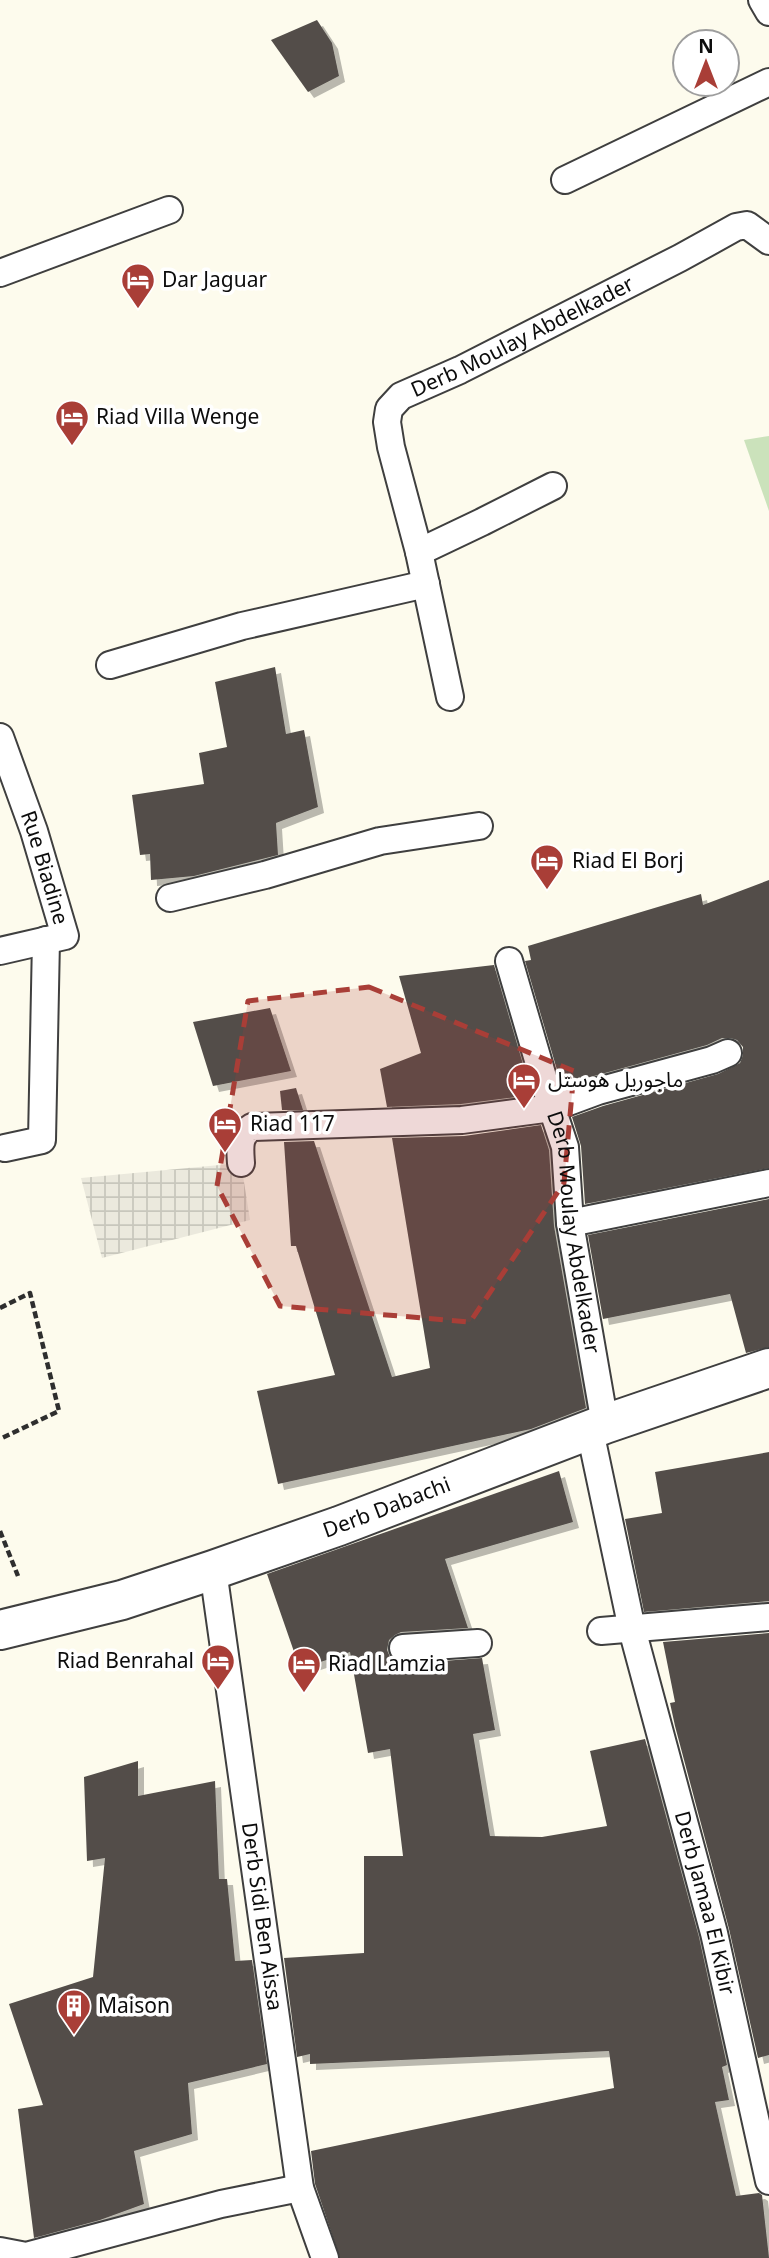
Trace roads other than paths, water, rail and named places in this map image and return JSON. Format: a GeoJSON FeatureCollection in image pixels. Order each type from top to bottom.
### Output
{"type":"FeatureCollection","features":[{"type":"Feature","properties":{"kind":"street","name":"Derb Dabachi"},"geometry":{"type":"LineString","coordinates":[[0,1630],[121,1600],[212,1570],[339,1526],[597,1428],[769,1368]]}},
{"type":"Feature","properties":{"kind":"lane"},"geometry":{"type":"LineString","coordinates":[[762,0],[769,12]]}},
{"type":"Feature","properties":{"kind":"lane"},"geometry":{"type":"LineString","coordinates":[[565,180],[769,82]]}},
{"type":"Feature","properties":{"kind":"lane"},"geometry":{"type":"LineString","coordinates":[[0,273],[169,210]]}},
{"type":"Feature","properties":{"kind":"lane","name":"Derb Moulay Abdelkader"},"geometry":{"type":"LineString","coordinates":[[450,697],[419,552],[391,447],[387,422],[389,410],[401,396],[460,370],[736,227],[747,225],[769,241]]}},
{"type":"Feature","properties":{"kind":"lane"},"geometry":{"type":"LineString","coordinates":[[419,552],[552,486]]}},
{"type":"Feature","properties":{"kind":"lane"},"geometry":{"type":"LineString","coordinates":[[110,665],[242,626],[426,584]]}},
{"type":"Feature","properties":{"kind":"lane","name":"Rue Biadine"},"geometry":{"type":"LineString","coordinates":[[0,737],[34,831],[65,936],[0,951]]}},
{"type":"Feature","properties":{"kind":"lane"},"geometry":{"type":"LineString","coordinates":[[170,898],[380,841],[479,826]]}},
{"type":"Feature","properties":{"kind":"lane"},"geometry":{"type":"LineString","coordinates":[[5,1148],[42,1140],[46,940]]}},
{"type":"Feature","properties":{"kind":"lane","name":"Derb Moulay Abdelkader"},"geometry":{"type":"LineString","coordinates":[[509,961],[565,1147],[570,1223],[597,1428],[632,1629]]}},
{"type":"Feature","properties":{"kind":"lane"},"geometry":{"type":"LineString","coordinates":[[241,1163],[241,1140],[252,1127],[462,1120],[552,1108],[598,1091],[728,1054]]}},
{"type":"Feature","properties":{"kind":"lane"},"geometry":{"type":"LineString","coordinates":[[570,1223],[769,1183]]}},
{"type":"Feature","properties":{"kind":"lane","name":"Derb Sidi Ben Aissa"},"geometry":{"type":"LineString","coordinates":[[212,1570],[300,2188],[325,2258]]}},
{"type":"Feature","properties":{"kind":"lane"},"geometry":{"type":"LineString","coordinates":[[601,1631],[769,1617]]}},
{"type":"Feature","properties":{"kind":"lane","name":"Derb Jamaa El Kibir"},"geometry":{"type":"LineString","coordinates":[[632,1629],[714,1933],[769,2182]]}},
{"type":"Feature","properties":{"kind":"lane"},"geometry":{"type":"LineString","coordinates":[[404,1648],[478,1643]]}},
{"type":"Feature","properties":{"kind":"lane"},"geometry":{"type":"LineString","coordinates":[[0,2251],[26,2256],[221,2204],[300,2188]]}},
{"type":"Feature","properties":{"kind":"place","name":"Dar Jaguar"},"geometry":{"type":"Point","coordinates":[138,310]}},
{"type":"Feature","properties":{"kind":"place","name":"Riad Villa Wenge"},"geometry":{"type":"Point","coordinates":[72,447]}},
{"type":"Feature","properties":{"kind":"place","name":"Riad El Borj"},"geometry":{"type":"Point","coordinates":[547,891]}},
{"type":"Feature","properties":{"kind":"place","name":"ماجوريل هوستل"},"geometry":{"type":"Point","coordinates":[524,1110]}},
{"type":"Feature","properties":{"kind":"place","name":"Riad 117"},"geometry":{"type":"Point","coordinates":[225,1154]}},
{"type":"Feature","properties":{"kind":"place","name":"Riad Benrahal"},"geometry":{"type":"Point","coordinates":[218,1691]}},
{"type":"Feature","properties":{"kind":"place","name":"Riad Lamzia"},"geometry":{"type":"Point","coordinates":[304,1694]}},
{"type":"Feature","properties":{"kind":"place","name":"Maison"},"geometry":{"type":"Point","coordinates":[74,2036]}}]}
